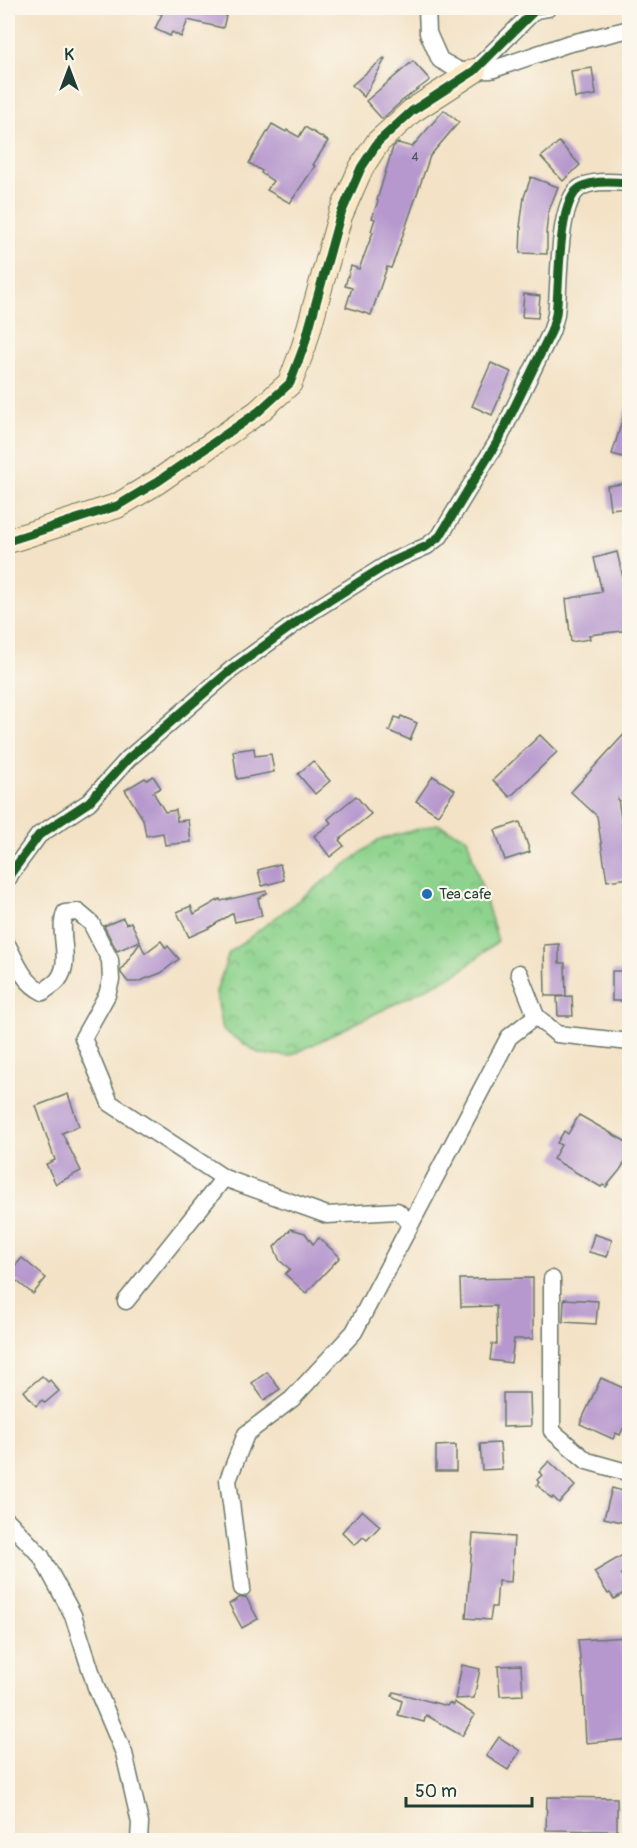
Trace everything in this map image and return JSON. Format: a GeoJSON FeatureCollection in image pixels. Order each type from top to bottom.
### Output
{"type":"FeatureCollection","features":[{"type":"Feature","properties":{"kind":"street"},"geometry":{"type":"LineString","coordinates":[[427,8],[428,33],[440,60],[460,71],[491,70],[567,44],[630,29]]}},
{"type":"Feature","properties":{"kind":"street"},"geometry":{"type":"LineString","coordinates":[[8,541],[117,506],[157,482],[258,412],[290,382],[304,346],[340,216],[361,168],[378,142],[412,111],[474,71],[535,10],[548,8]]}},
{"type":"Feature","properties":{"kind":"street"},"geometry":{"type":"LineString","coordinates":[[8,879],[39,835],[90,802],[128,759],[231,670],[311,612],[391,562],[427,546],[440,536],[499,439],[551,332],[556,316],[568,203],[578,190],[603,181],[630,183]]}},
{"type":"Feature","properties":{"kind":"street"},"geometry":{"type":"LineString","coordinates":[[8,946],[22,974],[33,987],[43,992],[59,980],[64,964],[62,922],[65,914],[78,912],[91,923],[110,960],[111,980],[106,995],[83,1038],[110,1102],[224,1178],[327,1215],[397,1210],[411,1223]]}},
{"type":"Feature","properties":{"kind":"street"},"geometry":{"type":"LineString","coordinates":[[519,973],[536,1016],[557,1034],[630,1042]]}},
{"type":"Feature","properties":{"kind":"street"},"geometry":{"type":"LineString","coordinates":[[242,1588],[228,1480],[246,1434],[292,1399],[354,1332],[509,1037],[536,1016]]}},
{"type":"Feature","properties":{"kind":"street"},"geometry":{"type":"LineString","coordinates":[[126,1301],[224,1178]]}},
{"type":"Feature","properties":{"kind":"street"},"geometry":{"type":"LineString","coordinates":[[552,1279],[552,1431],[587,1461],[630,1473]]}},
{"type":"Feature","properties":{"kind":"street"},"geometry":{"type":"LineString","coordinates":[[8,1521],[41,1556],[73,1615],[96,1687],[124,1753],[140,1823],[139,1840]]}},
{"type":"Feature","properties":{"kind":"green space"},"geometry":{"type":"Polygon","coordinates":[[[437,824],[467,838],[498,941],[459,972],[290,1056],[260,1054],[223,1030],[216,992],[229,953],[378,840],[437,824]]]}},
{"type":"Feature","properties":{"kind":"building"},"geometry":{"type":"Polygon","coordinates":[[[158,8],[228,8],[223,28],[188,20],[181,37],[172,32],[170,36],[155,29],[162,14],[157,13],[158,8]]]}},
{"type":"Feature","properties":{"kind":"building"},"geometry":{"type":"Polygon","coordinates":[[[385,59],[364,97],[352,85],[385,59]]]}},
{"type":"Feature","properties":{"kind":"building"},"geometry":{"type":"Polygon","coordinates":[[[413,61],[430,80],[382,119],[366,101],[413,61]]]}},
{"type":"Feature","properties":{"kind":"building"},"geometry":{"type":"Polygon","coordinates":[[[592,68],[596,95],[575,98],[571,71],[592,68]]]}},
{"type":"Feature","properties":{"kind":"building"},"geometry":{"type":"Polygon","coordinates":[[[444,110],[459,122],[430,156],[395,258],[391,268],[387,267],[371,315],[346,307],[352,288],[345,286],[351,266],[359,269],[373,232],[371,231],[375,219],[372,218],[393,147],[398,143],[412,147],[444,110]]]}},
{"type":"Feature","properties":{"kind":"building"},"geometry":{"type":"Polygon","coordinates":[[[272,124],[299,137],[305,127],[328,141],[313,165],[315,166],[290,203],[267,190],[273,181],[249,163],[272,124]]]}},
{"type":"Feature","properties":{"kind":"building"},"geometry":{"type":"Polygon","coordinates":[[[559,142],[580,165],[563,181],[541,157],[559,142]]]}},
{"type":"Feature","properties":{"kind":"building"},"geometry":{"type":"Polygon","coordinates":[[[531,177],[558,187],[548,213],[547,254],[520,253],[520,227],[524,197],[531,177]]]}},
{"type":"Feature","properties":{"kind":"building"},"geometry":{"type":"Polygon","coordinates":[[[524,294],[540,296],[538,318],[522,317],[524,294]]]}},
{"type":"Feature","properties":{"kind":"building"},"geometry":{"type":"Polygon","coordinates":[[[491,363],[511,372],[492,415],[472,406],[491,363]]]}},
{"type":"Feature","properties":{"kind":"building"},"geometry":{"type":"Polygon","coordinates":[[[626,408],[630,409],[630,459],[612,454],[626,408]]]}},
{"type":"Feature","properties":{"kind":"building"},"geometry":{"type":"Polygon","coordinates":[[[630,483],[630,507],[610,509],[607,486],[630,483]]]}},
{"type":"Feature","properties":{"kind":"building"},"geometry":{"type":"Polygon","coordinates":[[[617,552],[625,586],[630,586],[630,630],[589,635],[590,639],[571,642],[566,599],[602,592],[594,558],[617,552]]]}},
{"type":"Feature","properties":{"kind":"building"},"geometry":{"type":"Polygon","coordinates":[[[401,716],[417,723],[410,740],[389,731],[395,717],[400,719],[401,716]]]}},
{"type":"Feature","properties":{"kind":"building"},"geometry":{"type":"Polygon","coordinates":[[[630,728],[630,809],[618,799],[630,878],[607,881],[597,816],[571,792],[630,728]]]}},
{"type":"Feature","properties":{"kind":"building"},"geometry":{"type":"Polygon","coordinates":[[[540,735],[557,752],[510,797],[493,780],[540,735]]]}},
{"type":"Feature","properties":{"kind":"building"},"geometry":{"type":"Polygon","coordinates":[[[254,748],[255,756],[271,754],[274,772],[237,779],[233,751],[254,748]]]}},
{"type":"Feature","properties":{"kind":"building"},"geometry":{"type":"Polygon","coordinates":[[[313,761],[330,781],[315,794],[298,774],[313,761]]]}},
{"type":"Feature","properties":{"kind":"building"},"geometry":{"type":"Polygon","coordinates":[[[153,776],[161,788],[153,792],[165,812],[176,810],[177,821],[188,820],[191,842],[165,845],[163,833],[146,836],[143,819],[125,790],[153,776]]]}},
{"type":"Feature","properties":{"kind":"building"},"geometry":{"type":"Polygon","coordinates":[[[433,776],[455,790],[438,815],[416,801],[433,776]]]}},
{"type":"Feature","properties":{"kind":"building"},"geometry":{"type":"Polygon","coordinates":[[[356,796],[371,814],[339,840],[344,846],[330,857],[314,836],[331,823],[328,819],[356,796]]]}},
{"type":"Feature","properties":{"kind":"building"},"geometry":{"type":"Polygon","coordinates":[[[520,822],[530,852],[505,860],[495,830],[520,822]]]}},
{"type":"Feature","properties":{"kind":"building"},"geometry":{"type":"Polygon","coordinates":[[[280,864],[284,880],[262,886],[258,870],[280,864]]]}},
{"type":"Feature","properties":{"kind":"building"},"geometry":{"type":"Polygon","coordinates":[[[266,891],[267,893],[258,899],[262,916],[235,922],[233,913],[189,937],[177,912],[191,906],[194,914],[220,899],[221,901],[266,891]]]}},
{"type":"Feature","properties":{"kind":"building"},"geometry":{"type":"Polygon","coordinates":[[[123,918],[126,924],[131,922],[140,941],[117,951],[104,926],[123,918]]]}},
{"type":"Feature","properties":{"kind":"building"},"geometry":{"type":"Polygon","coordinates":[[[161,941],[179,959],[161,973],[137,982],[128,982],[121,970],[140,943],[145,953],[161,941]]]}},
{"type":"Feature","properties":{"kind":"building"},"geometry":{"type":"Polygon","coordinates":[[[559,944],[559,963],[565,963],[566,996],[545,996],[544,945],[559,944]]]}},
{"type":"Feature","properties":{"kind":"building"},"geometry":{"type":"Polygon","coordinates":[[[612,971],[630,971],[630,1001],[612,1001],[612,971]]]}},
{"type":"Feature","properties":{"kind":"building"},"geometry":{"type":"Polygon","coordinates":[[[572,996],[573,1016],[558,1016],[557,997],[572,996]]]}},
{"type":"Feature","properties":{"kind":"building"},"geometry":{"type":"Polygon","coordinates":[[[68,1094],[79,1126],[62,1133],[81,1171],[56,1184],[46,1164],[55,1160],[36,1106],[68,1094]]]}},
{"type":"Feature","properties":{"kind":"building"},"geometry":{"type":"Polygon","coordinates":[[[579,1115],[630,1144],[630,1154],[606,1187],[603,1185],[601,1187],[553,1159],[561,1145],[557,1143],[564,1131],[568,1134],[579,1115]]]}},
{"type":"Feature","properties":{"kind":"building"},"geometry":{"type":"Polygon","coordinates":[[[291,1229],[305,1233],[313,1244],[319,1238],[340,1257],[306,1293],[285,1274],[290,1269],[280,1261],[274,1247],[291,1229]]]}},
{"type":"Feature","properties":{"kind":"building"},"geometry":{"type":"Polygon","coordinates":[[[594,1234],[612,1240],[607,1257],[589,1252],[594,1234]]]}},
{"type":"Feature","properties":{"kind":"building"},"geometry":{"type":"Polygon","coordinates":[[[22,1258],[46,1278],[33,1294],[8,1274],[22,1258]]]}},
{"type":"Feature","properties":{"kind":"building"},"geometry":{"type":"Polygon","coordinates":[[[533,1278],[533,1339],[514,1339],[511,1363],[490,1360],[492,1344],[497,1344],[496,1306],[461,1307],[460,1279],[533,1278]]]}},
{"type":"Feature","properties":{"kind":"building"},"geometry":{"type":"Polygon","coordinates":[[[564,1299],[598,1301],[596,1324],[563,1322],[564,1299]]]}},
{"type":"Feature","properties":{"kind":"building"},"geometry":{"type":"Polygon","coordinates":[[[267,1372],[280,1389],[264,1400],[252,1383],[267,1372]]]}},
{"type":"Feature","properties":{"kind":"building"},"geometry":{"type":"Polygon","coordinates":[[[42,1376],[48,1382],[50,1380],[59,1391],[45,1403],[42,1400],[36,1406],[24,1391],[42,1376]]]}},
{"type":"Feature","properties":{"kind":"building"},"geometry":{"type":"Polygon","coordinates":[[[601,1378],[630,1391],[630,1414],[620,1435],[616,1433],[613,1439],[580,1424],[601,1378]]]}},
{"type":"Feature","properties":{"kind":"building"},"geometry":{"type":"Polygon","coordinates":[[[503,1393],[530,1393],[531,1426],[503,1427],[503,1393]]]}},
{"type":"Feature","properties":{"kind":"building"},"geometry":{"type":"Polygon","coordinates":[[[500,1443],[502,1469],[482,1470],[480,1444],[500,1443]]]}},
{"type":"Feature","properties":{"kind":"building"},"geometry":{"type":"Polygon","coordinates":[[[456,1445],[456,1471],[436,1471],[436,1446],[456,1445]]]}},
{"type":"Feature","properties":{"kind":"building"},"geometry":{"type":"Polygon","coordinates":[[[549,1461],[575,1486],[559,1503],[537,1485],[539,1482],[537,1480],[542,1475],[539,1472],[549,1461]]]}},
{"type":"Feature","properties":{"kind":"building"},"geometry":{"type":"Polygon","coordinates":[[[612,1488],[630,1493],[630,1524],[604,1518],[612,1488]]]}},
{"type":"Feature","properties":{"kind":"building"},"geometry":{"type":"Polygon","coordinates":[[[362,1510],[380,1526],[367,1540],[363,1537],[355,1545],[342,1532],[362,1510]]]}},
{"type":"Feature","properties":{"kind":"building"},"geometry":{"type":"Polygon","coordinates":[[[473,1534],[514,1537],[511,1582],[498,1581],[496,1607],[492,1607],[490,1620],[466,1618],[473,1534]]]}},
{"type":"Feature","properties":{"kind":"building"},"geometry":{"type":"Polygon","coordinates":[[[623,1555],[630,1565],[630,1569],[621,1574],[629,1590],[614,1599],[610,1593],[608,1594],[594,1572],[623,1555]]]}},
{"type":"Feature","properties":{"kind":"building"},"geometry":{"type":"Polygon","coordinates":[[[246,1597],[258,1619],[242,1628],[229,1604],[246,1597]]]}},
{"type":"Feature","properties":{"kind":"building"},"geometry":{"type":"Polygon","coordinates":[[[630,1637],[630,1739],[586,1743],[578,1640],[630,1637]]]}},
{"type":"Feature","properties":{"kind":"building"},"geometry":{"type":"Polygon","coordinates":[[[462,1665],[480,1669],[474,1698],[455,1699],[462,1665]]]}},
{"type":"Feature","properties":{"kind":"building"},"geometry":{"type":"Polygon","coordinates":[[[521,1665],[523,1695],[500,1696],[498,1666],[521,1665]]]}},
{"type":"Feature","properties":{"kind":"building"},"geometry":{"type":"Polygon","coordinates":[[[394,1692],[447,1706],[449,1703],[454,1705],[454,1702],[475,1715],[462,1736],[426,1715],[424,1722],[398,1715],[402,1701],[392,1696],[394,1692]]]}},
{"type":"Feature","properties":{"kind":"building"},"geometry":{"type":"Polygon","coordinates":[[[499,1737],[520,1751],[508,1770],[486,1756],[499,1737]]]}},
{"type":"Feature","properties":{"kind":"building"},"geometry":{"type":"Polygon","coordinates":[[[547,1797],[617,1798],[617,1831],[546,1830],[547,1797]]]}},
{"type":"Feature","properties":{"kind":"cycle path"},"geometry":{"type":"LineString","coordinates":[[8,541],[117,506],[157,482],[258,412],[290,383],[304,346],[340,216],[361,168],[378,142],[412,111],[474,71],[535,10],[548,8]]}},
{"type":"Feature","properties":{"kind":"cycle path"},"geometry":{"type":"LineString","coordinates":[[8,879],[39,835],[89,802],[128,759],[231,670],[311,612],[391,562],[427,546],[440,536],[499,439],[551,332],[556,314],[562,232],[570,201],[576,191],[587,185],[602,182],[630,183]]}},
{"type":"Feature","properties":{"kind":"place","name":"Tea cafe"},"geometry":{"type":"Point","coordinates":[427,894]}}]}
